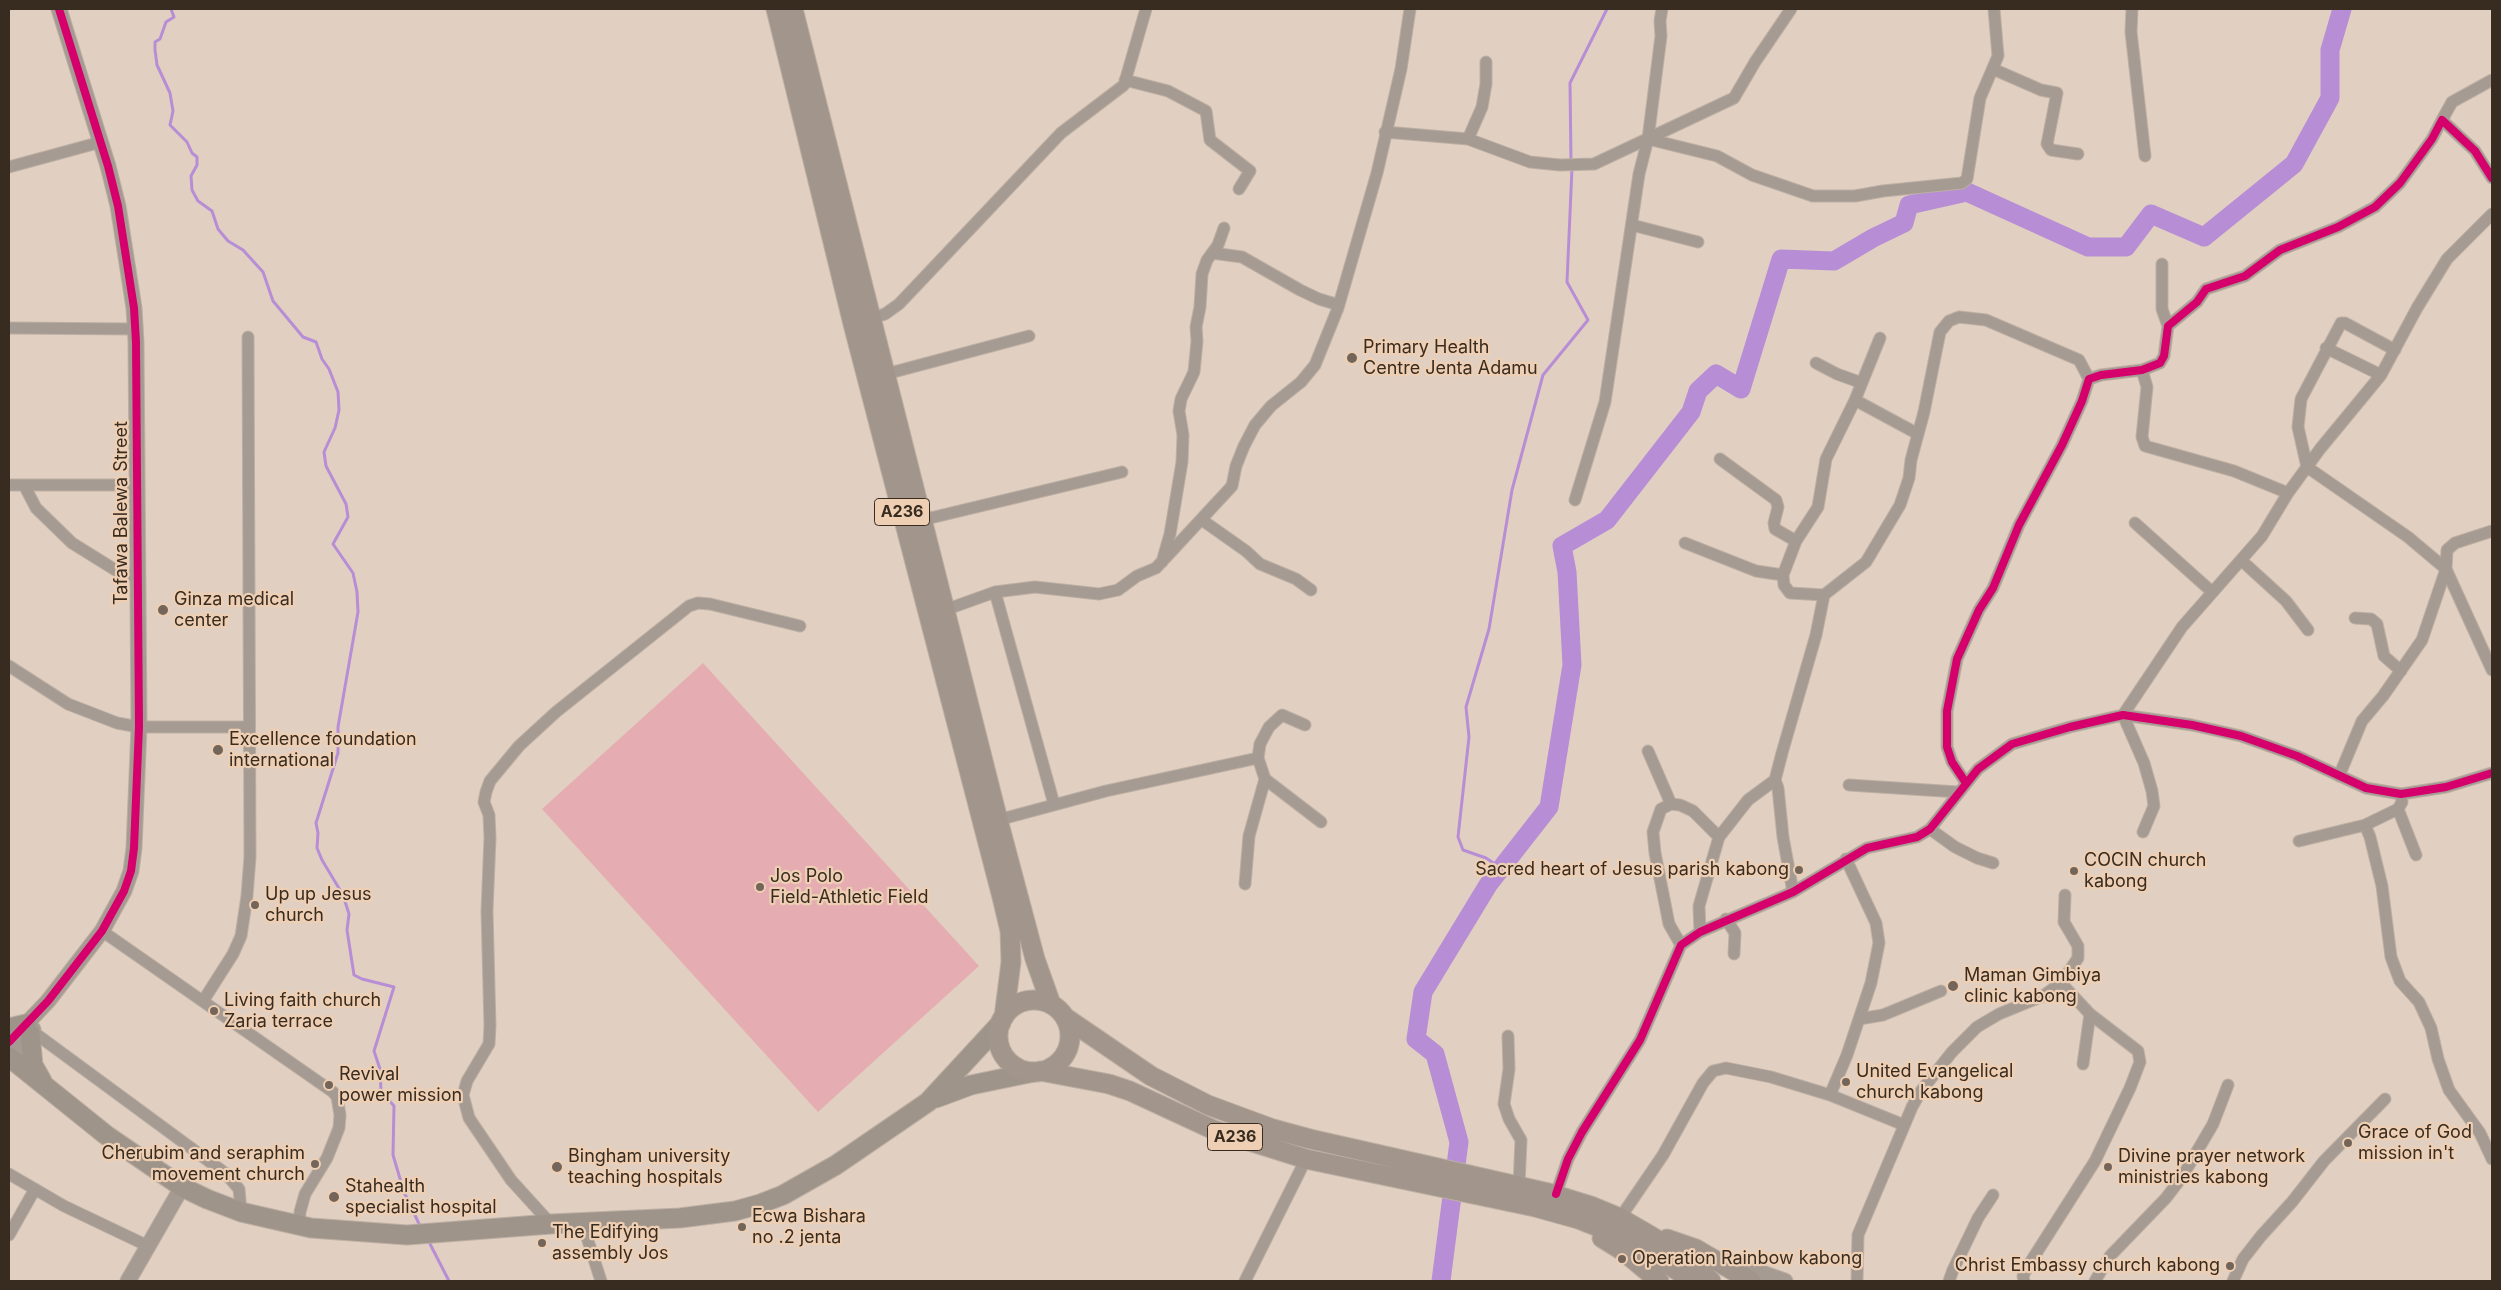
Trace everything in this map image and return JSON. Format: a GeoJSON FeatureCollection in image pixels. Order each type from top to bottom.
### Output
{"type":"FeatureCollection","features":[{"type":"Feature","properties":{"kind":"highway","name":"A236"},"geometry":{"type":"LineString","coordinates":[[776,9],[862,321],[886,374],[998,820],[1035,959],[1051,1004],[1066,1018],[1151,1076],[1208,1105],[1273,1129],[1439,1169],[1556,1194],[1620,1218],[1678,1253],[1711,1281]]}},
{"type":"Feature","properties":{"kind":"highway","name":"A236"},"geometry":{"type":"LineString","coordinates":[[793,9],[862,321],[1010,931],[1010,979],[998,1038],[1002,1053],[1019,1068],[1109,1084],[1130,1090],[1214,1130],[1306,1159],[1535,1207],[1578,1219],[1614,1232],[1656,1255],[1692,1281]]}},
{"type":"Feature","properties":{"kind":"highway"},"geometry":{"type":"LineString","coordinates":[[1002,1020],[1010,1008],[1030,1000],[1051,1004]]}},
{"type":"Feature","properties":{"kind":"highway"},"geometry":{"type":"LineString","coordinates":[[1037,1071],[1055,1066],[1065,1055],[1070,1040],[1066,1018]]}},
{"type":"Feature","properties":{"kind":"highway"},"geometry":{"type":"LineString","coordinates":[[1535,1207],[1603,1238],[1623,1251],[1659,1281]]}},
{"type":"Feature","properties":{"kind":"highway"},"geometry":{"type":"LineString","coordinates":[[1651,1236],[1679,1242],[1696,1249],[1750,1281]]}},
{"type":"Feature","properties":{"kind":"main road"},"geometry":{"type":"LineString","coordinates":[[928,1102],[1002,1020]]}},
{"type":"Feature","properties":{"kind":"main road"},"geometry":{"type":"LineString","coordinates":[[24,1029],[33,1065],[50,1092]]}},
{"type":"Feature","properties":{"kind":"main road"},"geometry":{"type":"LineString","coordinates":[[10,1053],[50,1092],[106,1135],[182,1187],[241,1212],[299,1226],[353,1232],[407,1234],[582,1222],[680,1218],[734,1211],[760,1204],[792,1190],[836,1165],[928,1102],[971,1085],[1037,1071]]}},
{"type":"Feature","properties":{"kind":"street","name":"Tafawa Balewa Street"},"geometry":{"type":"LineString","coordinates":[[10,1053],[24,1029],[102,931],[124,891],[131,871],[134,848],[139,727],[135,329],[130,278],[118,206],[101,142],[59,9]]}},
{"type":"Feature","properties":{"kind":"street"},"geometry":{"type":"LineString","coordinates":[[862,321],[885,314],[899,304],[1061,133],[1124,85],[1146,9]]}},
{"type":"Feature","properties":{"kind":"street"},"geometry":{"type":"LineString","coordinates":[[945,610],[995,592],[1035,587],[1099,594],[1118,590],[1137,576],[1156,568],[1232,486],[1236,466],[1255,425],[1271,406],[1301,382],[1315,364],[1339,305],[1370,201],[1401,69],[1410,9]]}},
{"type":"Feature","properties":{"kind":"street"},"geometry":{"type":"LineString","coordinates":[[1575,500],[1605,402],[1622,277],[1639,174],[1648,139],[1661,36],[1660,21],[1662,9]]}},
{"type":"Feature","properties":{"kind":"street"},"geometry":{"type":"LineString","coordinates":[[1385,132],[1468,139],[1530,162],[1581,166],[1594,164],[1734,98],[1754,62],[1791,9]]}},
{"type":"Feature","properties":{"kind":"street"},"geometry":{"type":"LineString","coordinates":[[1648,139],[1717,156],[1752,175],[1813,196],[1856,196],[1908,188],[1954,185],[1967,179],[1980,98],[1998,56],[1994,9]]}},
{"type":"Feature","properties":{"kind":"street"},"geometry":{"type":"LineString","coordinates":[[2132,9],[2131,32],[2144,156]]}},
{"type":"Feature","properties":{"kind":"street"},"geometry":{"type":"LineString","coordinates":[[1468,139],[1482,107],[1486,84],[1486,62]]}},
{"type":"Feature","properties":{"kind":"street"},"geometry":{"type":"LineString","coordinates":[[1993,69],[2041,90],[2057,93],[2047,144],[2052,150],[2078,154]]}},
{"type":"Feature","properties":{"kind":"street"},"geometry":{"type":"LineString","coordinates":[[1125,80],[1168,92],[1206,111],[1210,140],[1250,171],[1239,189]]}},
{"type":"Feature","properties":{"kind":"street"},"geometry":{"type":"LineString","coordinates":[[2168,326],[2198,302],[2206,289],[2246,276],[2280,250],[2338,227],[2375,207],[2400,183],[2432,139],[2452,102],[2492,80]]}},
{"type":"Feature","properties":{"kind":"street"},"geometry":{"type":"LineString","coordinates":[[2442,120],[2475,152],[2492,178]]}},
{"type":"Feature","properties":{"kind":"street"},"geometry":{"type":"LineString","coordinates":[[9,167],[101,142]]}},
{"type":"Feature","properties":{"kind":"street"},"geometry":{"type":"LineString","coordinates":[[2123,715],[2182,627],[2211,591],[2262,536],[2288,493],[2307,467],[2381,375],[2447,259],[2492,214]]}},
{"type":"Feature","properties":{"kind":"street"},"geometry":{"type":"LineString","coordinates":[[1632,225],[1698,242]]}},
{"type":"Feature","properties":{"kind":"street"},"geometry":{"type":"LineString","coordinates":[[1161,563],[1170,534],[1182,462],[1183,434],[1179,411],[1181,399],[1194,372],[1198,341],[1196,327],[1200,307],[1202,274],[1218,245],[1224,228]]}},
{"type":"Feature","properties":{"kind":"street"},"geometry":{"type":"LineString","coordinates":[[1212,253],[1242,257],[1300,290],[1319,299],[1339,305]]}},
{"type":"Feature","properties":{"kind":"street"},"geometry":{"type":"LineString","coordinates":[[2089,379],[2101,375],[2142,370],[2160,363],[2164,356],[2168,326],[2162,309],[2162,264]]}},
{"type":"Feature","properties":{"kind":"street"},"geometry":{"type":"LineString","coordinates":[[1792,892],[1783,837],[1778,788],[1775,780],[1816,635],[1824,595],[1866,562],[1900,505],[1906,487],[1940,332],[1949,321],[1959,317],[1986,320],[2079,360],[2089,379],[2082,401],[2062,445],[2019,525],[1994,588],[1971,626],[1957,659],[1947,711],[1947,737],[1952,762],[1962,787]]}},
{"type":"Feature","properties":{"kind":"street"},"geometry":{"type":"LineString","coordinates":[[2394,350],[2341,323],[2326,348],[2301,399],[2298,427],[2307,467],[2408,537],[2446,569],[2492,670]]}},
{"type":"Feature","properties":{"kind":"street"},"geometry":{"type":"LineString","coordinates":[[9,328],[135,329]]}},
{"type":"Feature","properties":{"kind":"street"},"geometry":{"type":"LineString","coordinates":[[886,374],[1029,336]]}},
{"type":"Feature","properties":{"kind":"street"},"geometry":{"type":"LineString","coordinates":[[203,1001],[233,954],[245,921],[250,857],[248,337]]}},
{"type":"Feature","properties":{"kind":"street"},"geometry":{"type":"LineString","coordinates":[[1824,595],[1790,593],[1787,591],[1783,575],[1796,541],[1818,507],[1826,459],[1862,383],[1880,338]]}},
{"type":"Feature","properties":{"kind":"street"},"geometry":{"type":"LineString","coordinates":[[2326,348],[2381,375]]}},
{"type":"Feature","properties":{"kind":"street"},"geometry":{"type":"LineString","coordinates":[[1816,363],[1862,383]]}},
{"type":"Feature","properties":{"kind":"street"},"geometry":{"type":"LineString","coordinates":[[2142,370],[2147,387],[2142,437],[2145,446],[2234,471],[2288,493]]}},
{"type":"Feature","properties":{"kind":"street"},"geometry":{"type":"LineString","coordinates":[[1854,400],[1918,434]]}},
{"type":"Feature","properties":{"kind":"street"},"geometry":{"type":"LineString","coordinates":[[1720,459],[1776,500],[1778,507],[1774,523],[1775,528],[1796,541]]}},
{"type":"Feature","properties":{"kind":"street"},"geometry":{"type":"LineString","coordinates":[[922,520],[1122,472]]}},
{"type":"Feature","properties":{"kind":"street"},"geometry":{"type":"LineString","coordinates":[[9,485],[136,485]]}},
{"type":"Feature","properties":{"kind":"street"},"geometry":{"type":"LineString","coordinates":[[24,485],[36,508],[72,543],[117,571],[136,577]]}},
{"type":"Feature","properties":{"kind":"street"},"geometry":{"type":"LineString","coordinates":[[1202,520],[1246,551],[1260,564],[1296,579],[1311,590]]}},
{"type":"Feature","properties":{"kind":"street"},"geometry":{"type":"LineString","coordinates":[[2135,523],[2211,591]]}},
{"type":"Feature","properties":{"kind":"street"},"geometry":{"type":"LineString","coordinates":[[2339,776],[2362,721],[2401,671],[2422,640],[2446,569],[2447,550],[2455,543],[2492,531]]}},
{"type":"Feature","properties":{"kind":"street"},"geometry":{"type":"LineString","coordinates":[[1685,544],[1756,571],[1783,575]]}},
{"type":"Feature","properties":{"kind":"street"},"geometry":{"type":"LineString","coordinates":[[2241,560],[2286,601],[2308,630]]}},
{"type":"Feature","properties":{"kind":"street"},"geometry":{"type":"LineString","coordinates":[[995,592],[1054,804]]}},
{"type":"Feature","properties":{"kind":"street"},"geometry":{"type":"LineString","coordinates":[[551,1224],[511,1180],[469,1118],[463,1095],[467,1081],[489,1044],[487,911],[490,838],[489,815],[484,802],[490,781],[519,746],[556,712],[689,606],[698,603],[710,604],[800,626]]}},
{"type":"Feature","properties":{"kind":"street"},"geometry":{"type":"LineString","coordinates":[[2355,618],[2371,618],[2377,624],[2384,656],[2401,671]]}},
{"type":"Feature","properties":{"kind":"street"},"geometry":{"type":"LineString","coordinates":[[9,666],[68,704],[117,723],[139,727],[250,727]]}},
{"type":"Feature","properties":{"kind":"street"},"geometry":{"type":"LineString","coordinates":[[1245,884],[1250,836],[1265,779],[1258,758],[1260,744],[1269,727],[1282,715],[1305,724]]}},
{"type":"Feature","properties":{"kind":"street"},"geometry":{"type":"LineString","coordinates":[[2123,715],[2144,763],[2152,791],[2154,806],[2143,832]]}},
{"type":"Feature","properties":{"kind":"street"},"geometry":{"type":"LineString","coordinates":[[1556,1194],[1568,1159],[1582,1132],[1604,1100],[1640,1040],[1681,945],[1700,932],[1726,919],[1792,892],[1867,848],[1917,836],[1930,829],[1978,769],[2012,744],[2070,727],[2123,715],[2192,725],[2241,736],[2297,756],[2366,788],[2401,794],[2446,787],[2492,773]]}},
{"type":"Feature","properties":{"kind":"street"},"geometry":{"type":"LineString","coordinates":[[1648,751],[1671,804]]}},
{"type":"Feature","properties":{"kind":"street"},"geometry":{"type":"LineString","coordinates":[[998,820],[1054,804],[1258,758]]}},
{"type":"Feature","properties":{"kind":"street"},"geometry":{"type":"LineString","coordinates":[[1265,779],[1320,822]]}},
{"type":"Feature","properties":{"kind":"street"},"geometry":{"type":"LineString","coordinates":[[1700,932],[1699,906],[1719,837],[1748,800],[1775,780]]}},
{"type":"Feature","properties":{"kind":"street"},"geometry":{"type":"LineString","coordinates":[[1849,786],[1962,787]]}},
{"type":"Feature","properties":{"kind":"street"},"geometry":{"type":"LineString","coordinates":[[2299,841],[2364,825],[2398,809],[2402,802],[2401,794]]}},
{"type":"Feature","properties":{"kind":"street"},"geometry":{"type":"LineString","coordinates":[[1681,945],[1669,924],[1653,832],[1661,809],[1671,804],[1680,805],[1693,811],[1719,837]]}},
{"type":"Feature","properties":{"kind":"street"},"geometry":{"type":"LineString","coordinates":[[2398,809],[2416,855]]}},
{"type":"Feature","properties":{"kind":"street"},"geometry":{"type":"LineString","coordinates":[[2364,825],[2370,837],[2382,886],[2390,957],[2400,981],[2419,1002],[2432,1028],[2438,1059],[2449,1090],[2480,1134],[2492,1159]]}},
{"type":"Feature","properties":{"kind":"street"},"geometry":{"type":"LineString","coordinates":[[1930,829],[1955,847],[1977,858],[1993,862]]}},
{"type":"Feature","properties":{"kind":"street"},"geometry":{"type":"LineString","coordinates":[[1830,1095],[1859,1019],[1870,984],[1879,943],[1876,922],[1846,859]]}},
{"type":"Feature","properties":{"kind":"street"},"geometry":{"type":"LineString","coordinates":[[1858,1281],[1858,1235],[1904,1125],[1921,1091],[1952,1052],[1977,1027],[1999,1014],[2043,996],[2061,983],[2078,958],[2078,946],[2064,922],[2065,895]]}},
{"type":"Feature","properties":{"kind":"street"},"geometry":{"type":"LineString","coordinates":[[1726,919],[1734,933],[1734,954]]}},
{"type":"Feature","properties":{"kind":"street"},"geometry":{"type":"LineString","coordinates":[[102,931],[333,1092],[337,1097],[340,1105],[339,1128],[328,1158],[304,1194],[299,1226]]}},
{"type":"Feature","properties":{"kind":"street"},"geometry":{"type":"LineString","coordinates":[[2024,1281],[2028,1266],[2095,1161],[2130,1088],[2140,1062],[2138,1051],[2090,1014],[2061,983]]}},
{"type":"Feature","properties":{"kind":"street"},"geometry":{"type":"LineString","coordinates":[[1859,1019],[1883,1015],[1941,991]]}},
{"type":"Feature","properties":{"kind":"street"},"geometry":{"type":"LineString","coordinates":[[2083,1064],[2090,1014]]}},
{"type":"Feature","properties":{"kind":"street"},"geometry":{"type":"LineString","coordinates":[[24,1029],[225,1173],[239,1188],[241,1212]]}},
{"type":"Feature","properties":{"kind":"street"},"geometry":{"type":"LineString","coordinates":[[1508,1036],[1509,1069],[1504,1104],[1520,1140],[1519,1186]]}},
{"type":"Feature","properties":{"kind":"street"},"geometry":{"type":"LineString","coordinates":[[1620,1218],[1662,1155],[1703,1083],[1712,1071],[1726,1068],[1772,1077],[1830,1095],[1904,1125]]}},
{"type":"Feature","properties":{"kind":"street"},"geometry":{"type":"LineString","coordinates":[[2095,1281],[2110,1256],[2166,1198],[2182,1177],[2213,1124],[2228,1085]]}},
{"type":"Feature","properties":{"kind":"street"},"geometry":{"type":"LineString","coordinates":[[2233,1281],[2243,1259],[2261,1236],[2292,1202],[2324,1161],[2385,1099]]}},
{"type":"Feature","properties":{"kind":"street"},"geometry":{"type":"LineString","coordinates":[[1245,1281],[1306,1159]]}},
{"type":"Feature","properties":{"kind":"street"},"geometry":{"type":"LineString","coordinates":[[9,1174],[148,1246]]}},
{"type":"Feature","properties":{"kind":"street"},"geometry":{"type":"LineString","coordinates":[[128,1281],[182,1187]]}},
{"type":"Feature","properties":{"kind":"street"},"geometry":{"type":"LineString","coordinates":[[9,1235],[35,1189]]}},
{"type":"Feature","properties":{"kind":"street"},"geometry":{"type":"LineString","coordinates":[[1949,1281],[1952,1270],[1978,1218],[1993,1195]]}},
{"type":"Feature","properties":{"kind":"street"},"geometry":{"type":"LineString","coordinates":[[582,1222],[601,1281]]}},
{"type":"Feature","properties":{"kind":"street"},"geometry":{"type":"LineString","coordinates":[[1696,1249],[1785,1281]]}},
{"type":"Feature","properties":{"kind":"shaded area","name":"Jos Polo Field-Athletic Field"},"geometry":{"type":"Polygon","coordinates":[[[703,663],[979,966],[818,1112],[542,809],[703,663]]]}},
{"type":"Feature","properties":{"kind":"waterway"},"geometry":{"type":"LineString","coordinates":[[171,9],[174,17],[166,22],[160,39],[155,42],[155,50],[157,65],[170,93],[173,111],[170,125],[187,142],[192,153],[197,157],[197,165],[191,176],[192,190],[198,201],[212,211],[218,229],[228,241],[243,250],[263,272],[273,301],[303,337],[316,342],[338,392],[339,410],[335,428],[324,452],[326,466],[346,504],[348,517],[333,544],[353,573],[357,592],[358,612],[338,727],[338,753],[316,823],[318,833],[317,848],[343,895],[349,914],[347,930],[354,975],[362,979],[394,987],[374,1051],[380,1069],[381,1091],[394,1106],[393,1155],[404,1192],[421,1228]]}},
{"type":"Feature","properties":{"kind":"waterway"},"geometry":{"type":"LineString","coordinates":[[1571,162],[1570,83],[1607,9]]}},
{"type":"Feature","properties":{"kind":"waterway"},"geometry":{"type":"LineString","coordinates":[[1441,1281],[1459,1142],[1435,1054],[1416,1039],[1423,992],[1488,885],[1549,807],[1572,665],[1567,572],[1562,546],[1607,520],[1691,412],[1698,391],[1716,374],[1741,389],[1781,259],[1834,261],[1873,238],[1904,223],[1909,205],[1967,192],[2088,247],[2126,247],[2151,214],[2204,237],[2294,164],[2330,98],[2330,50],[2342,9]]}},
{"type":"Feature","properties":{"kind":"waterway"},"geometry":{"type":"LineString","coordinates":[[1501,868],[1486,858],[1463,850],[1458,837],[1469,737],[1466,707],[1489,629],[1512,490],[1543,375],[1588,320],[1567,282],[1572,168]]}},
{"type":"Feature","properties":{"kind":"waterway"},"geometry":{"type":"LineString","coordinates":[[428,1240],[449,1281]]}},
{"type":"Feature","properties":{"kind":"cycle path"},"geometry":{"type":"LineString","coordinates":[[9,1042],[48,1001],[102,931],[124,891],[131,871],[134,848],[139,727],[136,342],[134,308],[118,206],[108,166],[59,9]]}},
{"type":"Feature","properties":{"kind":"cycle path"},"geometry":{"type":"LineString","coordinates":[[1966,783],[1952,762],[1947,747],[1947,711],[1957,659],[1979,610],[1993,588],[2019,525],[2062,445],[2082,401],[2089,379],[2101,375],[2142,370],[2160,363],[2164,356],[2168,326],[2197,302],[2206,289],[2245,276],[2280,250],[2338,227],[2375,207],[2400,183],[2432,139],[2442,120],[2475,151],[2492,178]]}},
{"type":"Feature","properties":{"kind":"cycle path"},"geometry":{"type":"LineString","coordinates":[[1556,1194],[1568,1159],[1582,1132],[1640,1040],[1681,945],[1700,932],[1793,892],[1867,848],[1917,837],[1930,829],[1978,769],[2012,744],[2070,727],[2123,715],[2192,725],[2241,736],[2297,756],[2366,788],[2401,794],[2446,787],[2492,773]]}},
{"type":"Feature","properties":{"kind":"place","name":"Primary Health Centre Jenta Adamu"},"geometry":{"type":"Point","coordinates":[1352,358]}},
{"type":"Feature","properties":{"kind":"place","name":"Ginza medical center"},"geometry":{"type":"Point","coordinates":[163,610]}},
{"type":"Feature","properties":{"kind":"place","name":"Excellence foundation international"},"geometry":{"type":"Point","coordinates":[218,750]}},
{"type":"Feature","properties":{"kind":"place","name":"Sacred heart of Jesus parish kabong"},"geometry":{"type":"Point","coordinates":[1799,870]}},
{"type":"Feature","properties":{"kind":"place","name":"COCIN church kabong"},"geometry":{"type":"Point","coordinates":[2074,871]}},
{"type":"Feature","properties":{"kind":"place","name":"Jos Polo Field-Athletic Field"},"geometry":{"type":"Point","coordinates":[760,887]}},
{"type":"Feature","properties":{"kind":"place","name":"Up up Jesus church"},"geometry":{"type":"Point","coordinates":[255,905]}},
{"type":"Feature","properties":{"kind":"place","name":"Maman Gimbiya clinic kabong"},"geometry":{"type":"Point","coordinates":[1953,986]}},
{"type":"Feature","properties":{"kind":"place","name":"Living faith church Zaria terrace"},"geometry":{"type":"Point","coordinates":[214,1011]}},
{"type":"Feature","properties":{"kind":"place","name":"United Evangelical church kabong"},"geometry":{"type":"Point","coordinates":[1846,1082]}},
{"type":"Feature","properties":{"kind":"place","name":"Revival power mission"},"geometry":{"type":"Point","coordinates":[329,1085]}},
{"type":"Feature","properties":{"kind":"place","name":"Grace of God mission in't"},"geometry":{"type":"Point","coordinates":[2348,1143]}},
{"type":"Feature","properties":{"kind":"place","name":"Cherubim and seraphim movement church"},"geometry":{"type":"Point","coordinates":[315,1164]}},
{"type":"Feature","properties":{"kind":"place","name":"Bingham university teaching hospitals"},"geometry":{"type":"Point","coordinates":[557,1167]}},
{"type":"Feature","properties":{"kind":"place","name":"Divine prayer network ministries kabong"},"geometry":{"type":"Point","coordinates":[2108,1167]}},
{"type":"Feature","properties":{"kind":"place","name":"Stahealth specialist hospital"},"geometry":{"type":"Point","coordinates":[334,1197]}},
{"type":"Feature","properties":{"kind":"place","name":"Ecwa Bishara no .2 jenta"},"geometry":{"type":"Point","coordinates":[742,1227]}},
{"type":"Feature","properties":{"kind":"place","name":"The Edifying assembly Jos"},"geometry":{"type":"Point","coordinates":[542,1243]}},
{"type":"Feature","properties":{"kind":"place","name":"Operation Rainbow kabong"},"geometry":{"type":"Point","coordinates":[1622,1259]}},
{"type":"Feature","properties":{"kind":"place","name":"Christ Embassy church kabong"},"geometry":{"type":"Point","coordinates":[2230,1266]}}]}
